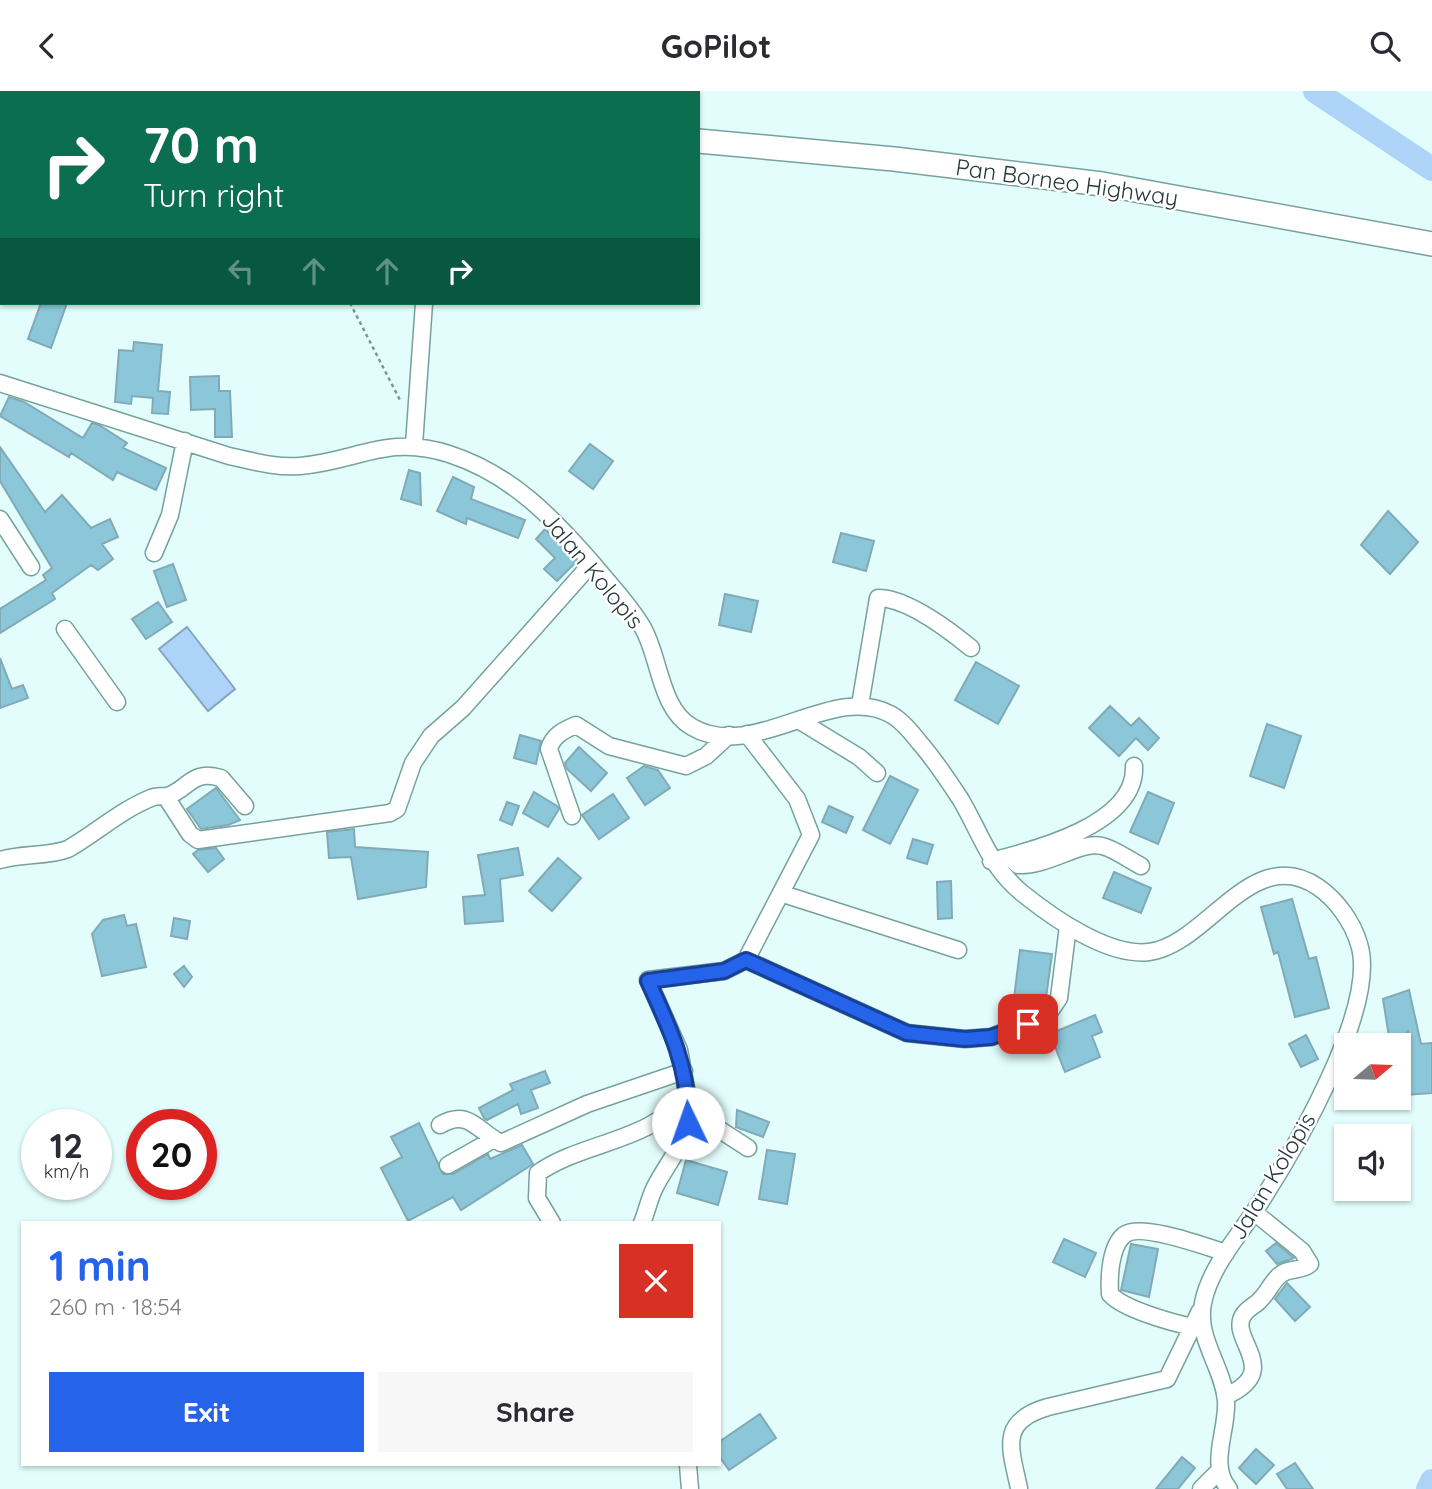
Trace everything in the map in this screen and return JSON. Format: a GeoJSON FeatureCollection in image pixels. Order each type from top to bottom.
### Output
{"type":"FeatureCollection","features":[{"type":"Feature","properties":{"kind":"highway","name":"Pan Borneo Highway"},"geometry":{"type":"LineString","coordinates":[[700,141],[894,159],[1102,184],[1432,244]]}},
{"type":"Feature","properties":{"kind":"street"},"geometry":{"type":"LineString","coordinates":[[414,445],[424,305]]}},
{"type":"Feature","properties":{"kind":"street","name":"Jalan Kolopis"},"geometry":{"type":"LineString","coordinates":[[0,383],[229,456],[264,464],[296,467],[393,445],[414,445],[481,466],[504,480],[555,520],[592,563],[643,628],[671,702],[685,723],[709,735],[729,735],[747,734],[860,705],[891,714],[915,736],[962,802],[991,861],[1019,891],[1068,926],[1128,952],[1150,952],[1166,948],[1244,890],[1272,877],[1287,876],[1311,882],[1342,911],[1359,941],[1363,962],[1362,984],[1346,1038],[1315,1105],[1254,1212],[1226,1253],[1205,1294],[1202,1332],[1226,1396],[1219,1471]]}},
{"type":"Feature","properties":{"kind":"street"},"geometry":{"type":"LineString","coordinates":[[154,553],[170,515],[185,441]]}},
{"type":"Feature","properties":{"kind":"street"},"geometry":{"type":"LineString","coordinates":[[0,519],[31,567]]}},
{"type":"Feature","properties":{"kind":"street"},"geometry":{"type":"LineString","coordinates":[[166,797],[190,834],[198,840],[390,813],[397,809],[413,763],[431,736],[468,702],[592,563]]}},
{"type":"Feature","properties":{"kind":"street"},"geometry":{"type":"LineString","coordinates":[[860,705],[878,598],[891,598],[948,629],[971,648]]}},
{"type":"Feature","properties":{"kind":"street"},"geometry":{"type":"LineString","coordinates":[[65,629],[117,702]]}},
{"type":"Feature","properties":{"kind":"street"},"geometry":{"type":"LineString","coordinates":[[800,721],[859,757],[877,773]]}},
{"type":"Feature","properties":{"kind":"street"},"geometry":{"type":"LineString","coordinates":[[572,816],[549,749],[551,741],[560,733],[576,725],[609,746],[686,766],[706,756],[729,735]]}},
{"type":"Feature","properties":{"kind":"street"},"geometry":{"type":"LineString","coordinates":[[643,1221],[653,1191],[677,1152],[688,1125],[684,1072],[679,1050],[648,981],[724,971],[746,960],[783,894],[811,835],[797,799],[747,734]]}},
{"type":"Feature","properties":{"kind":"street"},"geometry":{"type":"LineString","coordinates":[[991,861],[1049,845],[1101,818],[1124,800],[1131,790],[1134,766]]}},
{"type":"Feature","properties":{"kind":"street"},"geometry":{"type":"LineString","coordinates":[[0,860],[31,852],[56,853],[68,849],[141,802],[156,796],[166,797],[191,779],[211,775],[221,778],[246,806]]}},
{"type":"Feature","properties":{"kind":"street"},"geometry":{"type":"LineString","coordinates":[[1009,857],[1017,865],[1031,866],[1088,846],[1101,845],[1141,866]]}},
{"type":"Feature","properties":{"kind":"street"},"geometry":{"type":"LineString","coordinates":[[783,894],[958,950]]}},
{"type":"Feature","properties":{"kind":"street"},"geometry":{"type":"LineString","coordinates":[[746,960],[907,1033],[965,1039],[991,1037],[1047,1016],[1055,1009],[1059,998],[1068,926]]}},
{"type":"Feature","properties":{"kind":"street"},"geometry":{"type":"LineString","coordinates":[[440,1125],[453,1118],[466,1119],[495,1139],[506,1141],[587,1104],[684,1072]]}},
{"type":"Feature","properties":{"kind":"street"},"geometry":{"type":"LineString","coordinates":[[686,1095],[714,1126],[748,1148]]}},
{"type":"Feature","properties":{"kind":"street"},"geometry":{"type":"LineString","coordinates":[[551,1221],[537,1198],[538,1173],[650,1125],[686,1095]]}},
{"type":"Feature","properties":{"kind":"street"},"geometry":{"type":"LineString","coordinates":[[448,1165],[495,1139]]}},
{"type":"Feature","properties":{"kind":"street"},"geometry":{"type":"LineString","coordinates":[[1226,1396],[1243,1386],[1252,1371],[1253,1363],[1241,1324],[1243,1314],[1262,1299],[1279,1275],[1310,1263],[1302,1251],[1254,1212]]}},
{"type":"Feature","properties":{"kind":"street"},"geometry":{"type":"LineString","coordinates":[[1192,1327],[1161,1320],[1145,1311],[1118,1303],[1110,1294],[1109,1273],[1118,1246],[1124,1235],[1135,1231],[1180,1239],[1226,1253]]}},
{"type":"Feature","properties":{"kind":"street"},"geometry":{"type":"LineString","coordinates":[[1019,1488],[1010,1438],[1020,1420],[1031,1412],[1048,1407],[1167,1379],[1202,1308]]}},
{"type":"Feature","properties":{"kind":"street"},"geometry":{"type":"LineString","coordinates":[[688,1466],[690,1489]]}},
{"type":"Feature","properties":{"kind":"street"},"geometry":{"type":"LineString","coordinates":[[1201,1489],[1219,1471],[1229,1489]]}},
{"type":"Feature","properties":{"kind":"path"},"geometry":{"type":"LineString","coordinates":[[351,305],[406,412]]}},
{"type":"Feature","properties":{"kind":"water"},"geometry":{"type":"Polygon","coordinates":[[[187,627],[235,689],[208,711],[159,649],[187,627]]]}},
{"type":"Feature","properties":{"kind":"building"},"geometry":{"type":"Polygon","coordinates":[[[40,305],[66,305],[51,348],[28,339],[40,305]]]}},
{"type":"Feature","properties":{"kind":"building"},"geometry":{"type":"Polygon","coordinates":[[[134,342],[162,345],[158,391],[170,392],[168,414],[152,413],[153,398],[132,396],[131,404],[115,402],[119,350],[133,351],[134,342]]]}},
{"type":"Feature","properties":{"kind":"building"},"geometry":{"type":"Polygon","coordinates":[[[219,376],[219,391],[230,391],[232,437],[215,437],[215,409],[191,410],[190,377],[219,376]]]}},
{"type":"Feature","properties":{"kind":"building"},"geometry":{"type":"Polygon","coordinates":[[[9,397],[24,402],[83,438],[92,423],[99,425],[127,443],[123,448],[166,468],[156,490],[117,472],[113,480],[71,453],[69,457],[0,416],[9,397]]]}},
{"type":"Feature","properties":{"kind":"building"},"geometry":{"type":"Polygon","coordinates":[[[590,444],[613,461],[593,489],[569,471],[590,444]]]}},
{"type":"Feature","properties":{"kind":"building"},"geometry":{"type":"Polygon","coordinates":[[[0,447],[45,512],[62,495],[91,528],[110,519],[118,537],[102,544],[113,559],[98,570],[91,565],[52,593],[55,599],[0,633],[0,609],[46,580],[43,575],[52,568],[0,481],[0,447]]]}},
{"type":"Feature","properties":{"kind":"building"},"geometry":{"type":"Polygon","coordinates":[[[409,470],[420,473],[421,505],[401,499],[409,470]]]}},
{"type":"Feature","properties":{"kind":"building"},"geometry":{"type":"Polygon","coordinates":[[[453,477],[474,487],[471,499],[525,520],[518,538],[467,518],[466,524],[437,511],[453,477]]]}},
{"type":"Feature","properties":{"kind":"building"},"geometry":{"type":"Polygon","coordinates":[[[1388,511],[1418,542],[1390,574],[1361,545],[1388,511]]]}},
{"type":"Feature","properties":{"kind":"building"},"geometry":{"type":"Polygon","coordinates":[[[545,529],[577,561],[557,581],[544,569],[555,558],[536,539],[545,529]]]}},
{"type":"Feature","properties":{"kind":"building"},"geometry":{"type":"Polygon","coordinates":[[[841,533],[874,541],[866,571],[833,562],[841,533]]]}},
{"type":"Feature","properties":{"kind":"building"},"geometry":{"type":"Polygon","coordinates":[[[173,564],[186,600],[167,607],[154,571],[173,564]]]}},
{"type":"Feature","properties":{"kind":"building"},"geometry":{"type":"Polygon","coordinates":[[[725,594],[758,601],[751,632],[719,625],[725,594]]]}},
{"type":"Feature","properties":{"kind":"building"},"geometry":{"type":"Polygon","coordinates":[[[158,602],[172,622],[146,639],[132,619],[158,602]]]}},
{"type":"Feature","properties":{"kind":"building"},"geometry":{"type":"Polygon","coordinates":[[[0,658],[12,689],[23,685],[28,698],[0,708],[0,658]]]}},
{"type":"Feature","properties":{"kind":"building"},"geometry":{"type":"Polygon","coordinates":[[[976,662],[1019,686],[998,724],[955,700],[976,662]]]}},
{"type":"Feature","properties":{"kind":"building"},"geometry":{"type":"Polygon","coordinates":[[[1110,706],[1131,726],[1139,718],[1159,738],[1148,750],[1136,738],[1119,756],[1089,728],[1110,706]]]}},
{"type":"Feature","properties":{"kind":"building"},"geometry":{"type":"Polygon","coordinates":[[[1267,724],[1301,736],[1284,788],[1250,776],[1267,724]]]}},
{"type":"Feature","properties":{"kind":"building"},"geometry":{"type":"Polygon","coordinates":[[[520,735],[541,741],[536,764],[514,758],[520,735]]]}},
{"type":"Feature","properties":{"kind":"building"},"geometry":{"type":"Polygon","coordinates":[[[579,747],[607,773],[591,791],[567,769],[565,763],[579,747]]]}},
{"type":"Feature","properties":{"kind":"building"},"geometry":{"type":"Polygon","coordinates":[[[644,766],[658,770],[670,788],[645,805],[627,778],[644,766]]]}},
{"type":"Feature","properties":{"kind":"building"},"geometry":{"type":"Polygon","coordinates":[[[890,776],[918,790],[890,844],[863,830],[890,776]]]}},
{"type":"Feature","properties":{"kind":"building"},"geometry":{"type":"Polygon","coordinates":[[[216,788],[240,820],[228,825],[201,829],[187,809],[216,788]]]}},
{"type":"Feature","properties":{"kind":"building"},"geometry":{"type":"Polygon","coordinates":[[[534,792],[559,809],[548,827],[523,813],[534,792]]]}},
{"type":"Feature","properties":{"kind":"building"},"geometry":{"type":"Polygon","coordinates":[[[1148,792],[1174,803],[1158,844],[1130,832],[1148,792]]]}},
{"type":"Feature","properties":{"kind":"building"},"geometry":{"type":"Polygon","coordinates":[[[613,794],[629,818],[599,839],[582,815],[613,794]]]}},
{"type":"Feature","properties":{"kind":"building"},"geometry":{"type":"Polygon","coordinates":[[[507,802],[519,806],[512,825],[500,820],[507,802]]]}},
{"type":"Feature","properties":{"kind":"building"},"geometry":{"type":"Polygon","coordinates":[[[829,806],[853,817],[846,833],[822,822],[829,806]]]}},
{"type":"Feature","properties":{"kind":"building"},"geometry":{"type":"Polygon","coordinates":[[[354,829],[355,847],[428,852],[426,887],[358,899],[351,857],[329,858],[327,832],[354,829]]]}},
{"type":"Feature","properties":{"kind":"building"},"geometry":{"type":"Polygon","coordinates":[[[913,839],[933,845],[927,864],[907,858],[913,839]]]}},
{"type":"Feature","properties":{"kind":"building"},"geometry":{"type":"Polygon","coordinates":[[[216,848],[224,859],[208,872],[193,854],[198,850],[216,848]]]}},
{"type":"Feature","properties":{"kind":"building"},"geometry":{"type":"Polygon","coordinates":[[[518,848],[523,875],[500,879],[503,921],[465,924],[463,897],[485,895],[478,855],[518,848]]]}},
{"type":"Feature","properties":{"kind":"building"},"geometry":{"type":"Polygon","coordinates":[[[558,858],[581,878],[552,911],[529,891],[558,858]]]}},
{"type":"Feature","properties":{"kind":"building"},"geometry":{"type":"Polygon","coordinates":[[[1114,872],[1151,888],[1141,913],[1103,898],[1114,872]]]}},
{"type":"Feature","properties":{"kind":"building"},"geometry":{"type":"Polygon","coordinates":[[[951,881],[952,918],[938,919],[937,882],[951,881]]]}},
{"type":"Feature","properties":{"kind":"building"},"geometry":{"type":"Polygon","coordinates":[[[1292,899],[1309,959],[1316,957],[1329,1008],[1295,1017],[1278,952],[1274,954],[1261,907],[1292,899]]]}},
{"type":"Feature","properties":{"kind":"building"},"geometry":{"type":"Polygon","coordinates":[[[124,915],[127,926],[136,924],[146,967],[102,976],[92,934],[103,920],[124,915]]]}},
{"type":"Feature","properties":{"kind":"building"},"geometry":{"type":"Polygon","coordinates":[[[174,918],[190,921],[187,939],[171,936],[174,918]]]}},
{"type":"Feature","properties":{"kind":"building"},"geometry":{"type":"Polygon","coordinates":[[[1020,950],[1052,954],[1046,998],[1037,1009],[1013,1006],[1020,950]]]}},
{"type":"Feature","properties":{"kind":"building"},"geometry":{"type":"Polygon","coordinates":[[[184,966],[192,977],[184,987],[174,974],[184,966]]]}},
{"type":"Feature","properties":{"kind":"building"},"geometry":{"type":"Polygon","coordinates":[[[1409,990],[1421,1044],[1432,1043],[1432,1093],[1411,1095],[1411,1033],[1408,1033],[1408,1030],[1407,1033],[1388,1033],[1383,999],[1409,990]]]}},
{"type":"Feature","properties":{"kind":"building"},"geometry":{"type":"Polygon","coordinates":[[[1095,1015],[1102,1032],[1092,1036],[1100,1057],[1065,1072],[1050,1034],[1095,1015]]]}},
{"type":"Feature","properties":{"kind":"building"},"geometry":{"type":"Polygon","coordinates":[[[1306,1035],[1318,1059],[1301,1067],[1289,1044],[1306,1035]]]}},
{"type":"Feature","properties":{"kind":"building"},"geometry":{"type":"Polygon","coordinates":[[[545,1071],[550,1083],[531,1090],[538,1108],[521,1114],[518,1104],[487,1120],[484,1118],[479,1108],[513,1090],[510,1084],[545,1071]]]}},
{"type":"Feature","properties":{"kind":"building"},"geometry":{"type":"Polygon","coordinates":[[[737,1110],[769,1122],[763,1137],[736,1127],[737,1110]]]}},
{"type":"Feature","properties":{"kind":"building"},"geometry":{"type":"Polygon","coordinates":[[[419,1123],[443,1174],[453,1174],[488,1154],[490,1159],[522,1145],[533,1164],[461,1210],[453,1197],[408,1221],[381,1168],[402,1157],[391,1137],[419,1123]]]}},
{"type":"Feature","properties":{"kind":"building"},"geometry":{"type":"Polygon","coordinates":[[[767,1150],[795,1154],[787,1204],[759,1199],[767,1150]]]}},
{"type":"Feature","properties":{"kind":"building"},"geometry":{"type":"Polygon","coordinates":[[[686,1160],[727,1172],[718,1205],[677,1193],[686,1160]]]}},
{"type":"Feature","properties":{"kind":"building"},"geometry":{"type":"Polygon","coordinates":[[[1064,1239],[1096,1253],[1085,1277],[1053,1262],[1064,1239]]]}},
{"type":"Feature","properties":{"kind":"building"},"geometry":{"type":"Polygon","coordinates":[[[1276,1243],[1294,1258],[1277,1264],[1266,1251],[1276,1243]]]}},
{"type":"Feature","properties":{"kind":"building"},"geometry":{"type":"Polygon","coordinates":[[[1131,1244],[1158,1249],[1149,1297],[1121,1290],[1131,1244]]]}},
{"type":"Feature","properties":{"kind":"building"},"geometry":{"type":"Polygon","coordinates":[[[1287,1283],[1310,1307],[1295,1321],[1275,1299],[1287,1283]]]}},
{"type":"Feature","properties":{"kind":"building"},"geometry":{"type":"Polygon","coordinates":[[[760,1414],[776,1438],[729,1470],[721,1459],[721,1441],[760,1414]]]}},
{"type":"Feature","properties":{"kind":"building"},"geometry":{"type":"Polygon","coordinates":[[[1256,1449],[1274,1465],[1256,1484],[1239,1468],[1256,1449]]]}},
{"type":"Feature","properties":{"kind":"building"},"geometry":{"type":"Polygon","coordinates":[[[1182,1457],[1195,1468],[1178,1489],[1156,1489],[1182,1457]]]}},
{"type":"Feature","properties":{"kind":"building"},"geometry":{"type":"Polygon","coordinates":[[[1295,1463],[1313,1489],[1287,1489],[1277,1474],[1295,1463]]]}},
{"type":"Feature","properties":{"kind":"waterway"},"geometry":{"type":"LineString","coordinates":[[1315,91],[1432,169]]}},
{"type":"Feature","properties":{"kind":"waterway"},"geometry":{"type":"LineString","coordinates":[[1428,1489],[1432,1481]]}},
{"type":"Feature","properties":{"kind":"route"},"geometry":{"type":"LineString","coordinates":[[688,1123],[688,1109],[684,1097],[687,1084],[679,1050],[648,981],[724,971],[746,960],[907,1033],[965,1039],[1006,1034],[1028,1024]]}}]}
